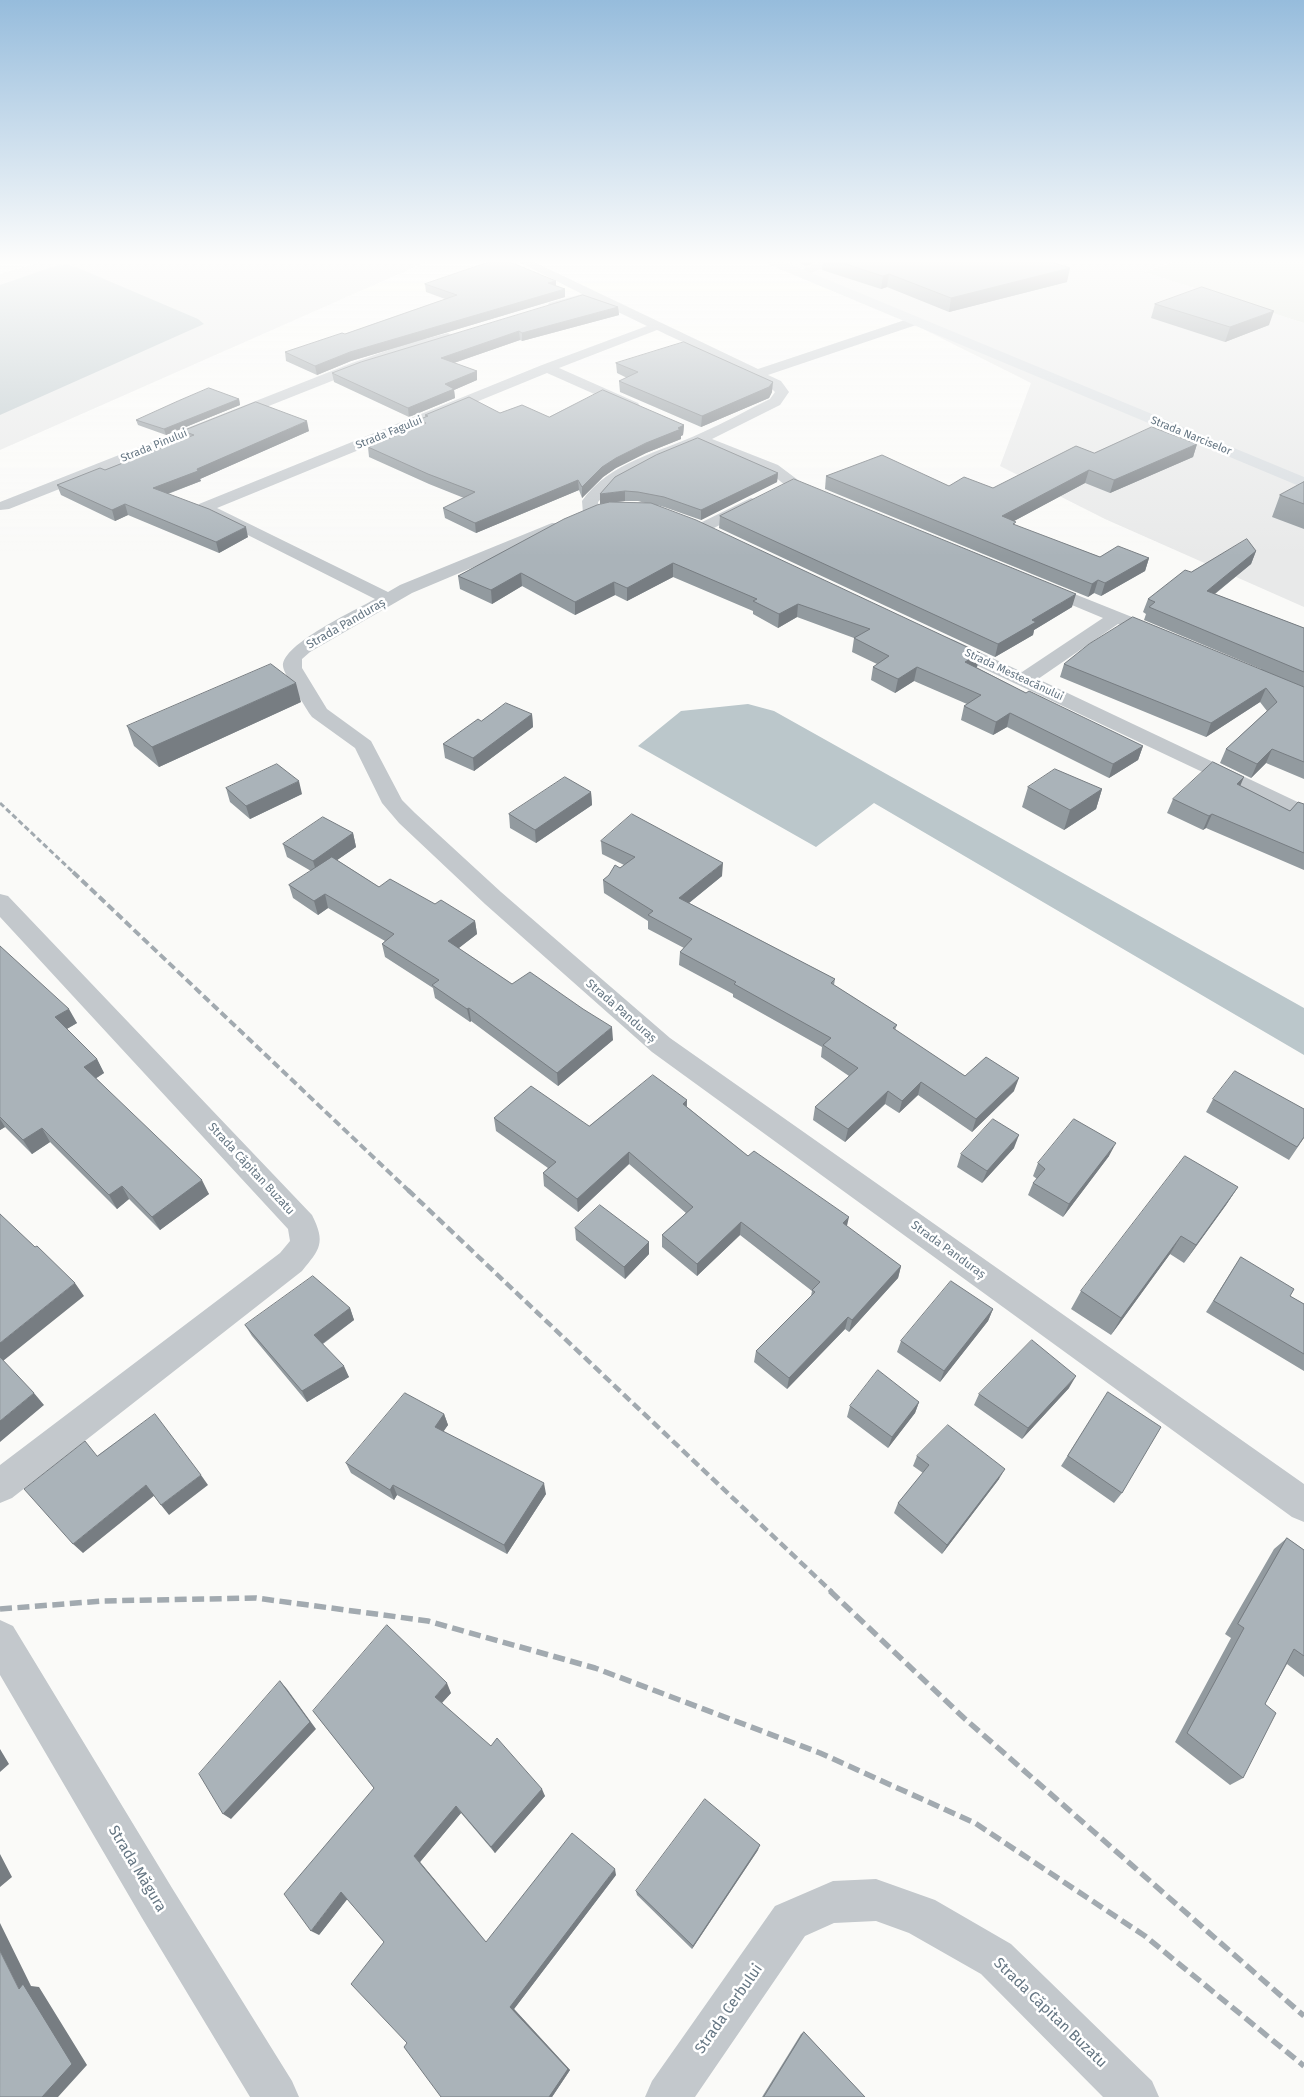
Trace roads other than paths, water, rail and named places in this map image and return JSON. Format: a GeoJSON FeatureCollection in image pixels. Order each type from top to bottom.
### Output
{"type":"FeatureCollection","features":[{"type":"Feature","properties":{"kind":"main road","name":"Strada Narciselor"},"geometry":{"type":"LineString","coordinates":[[1008,360],[1304,483]]}},
{"type":"Feature","properties":{"kind":"street","name":"Strada Pinului"},"geometry":{"type":"LineString","coordinates":[[3,506],[374,360]]}},
{"type":"Feature","properties":{"kind":"street","name":"Strada Fagului"},"geometry":{"type":"LineString","coordinates":[[388,600],[204,507],[568,360]]}},
{"type":"Feature","properties":{"kind":"street"},"geometry":{"type":"LineString","coordinates":[[702,438],[775,402],[782,392],[776,384],[728,360]]}},
{"type":"Feature","properties":{"kind":"street"},"geometry":{"type":"LineString","coordinates":[[758,374],[800,360]]}},
{"type":"Feature","properties":{"kind":"street"},"geometry":{"type":"LineString","coordinates":[[547,368],[643,410]]}},
{"type":"Feature","properties":{"kind":"street"},"geometry":{"type":"LineString","coordinates":[[687,429],[702,438],[773,468],[792,482],[810,490]]}},
{"type":"Feature","properties":{"kind":"street","name":"Strada Panduraș"},"geometry":{"type":"LineString","coordinates":[[702,438],[650,459],[608,482],[590,500],[600,511],[424,582],[388,600],[303,648],[294,658],[292,668],[319,713],[364,745],[393,803],[407,818],[493,898],[661,1045],[1304,1505]]}},
{"type":"Feature","properties":{"kind":"street"},"geometry":{"type":"LineString","coordinates":[[720,536],[694,525],[772,493],[792,482]]}},
{"type":"Feature","properties":{"kind":"street"},"geometry":{"type":"LineString","coordinates":[[1027,579],[1179,644]]}},
{"type":"Feature","properties":{"kind":"street"},"geometry":{"type":"LineString","coordinates":[[1024,680],[1117,617]]}},
{"type":"Feature","properties":{"kind":"street","name":"Strada Mesteacănului"},"geometry":{"type":"LineString","coordinates":[[935,638],[1304,813]]}},
{"type":"Feature","properties":{"kind":"street","name":"Strada Căpitan Buzatu"},"geometry":{"type":"LineString","coordinates":[[0,902],[302,1224],[306,1244],[291,1262],[0,1486]]}},
{"type":"Feature","properties":{"kind":"street","name":"Strada Măgura"},"geometry":{"type":"LineString","coordinates":[[0,1640],[157,1903],[276,2097]]}},
{"type":"Feature","properties":{"kind":"street","name":"Strada Căpitan Buzatu"},"geometry":{"type":"LineString","coordinates":[[790,1922],[833,1902],[876,1900],[920,1915],[996,1959],[1136,2097]]}},
{"type":"Feature","properties":{"kind":"street","name":"Strada Cerbului"},"geometry":{"type":"LineString","coordinates":[[668,2097],[790,1922]]}},
{"type":"Feature","properties":{"kind":"railway"},"geometry":{"type":"LineString","coordinates":[[0,803],[74,873]]}},
{"type":"Feature","properties":{"kind":"railway"},"geometry":{"type":"LineString","coordinates":[[73,872],[409,1191]]}},
{"type":"Feature","properties":{"kind":"railway"},"geometry":{"type":"LineString","coordinates":[[408,1190],[832,1592]]}},
{"type":"Feature","properties":{"kind":"railway"},"geometry":{"type":"LineString","coordinates":[[830,1591],[964,1718],[1304,2016]]}},
{"type":"Feature","properties":{"kind":"railway"},"geometry":{"type":"LineString","coordinates":[[0,1609],[102,1601],[256,1598],[428,1621],[595,1668],[820,1753],[975,1823],[1145,1936],[1304,2066]]}}]}
